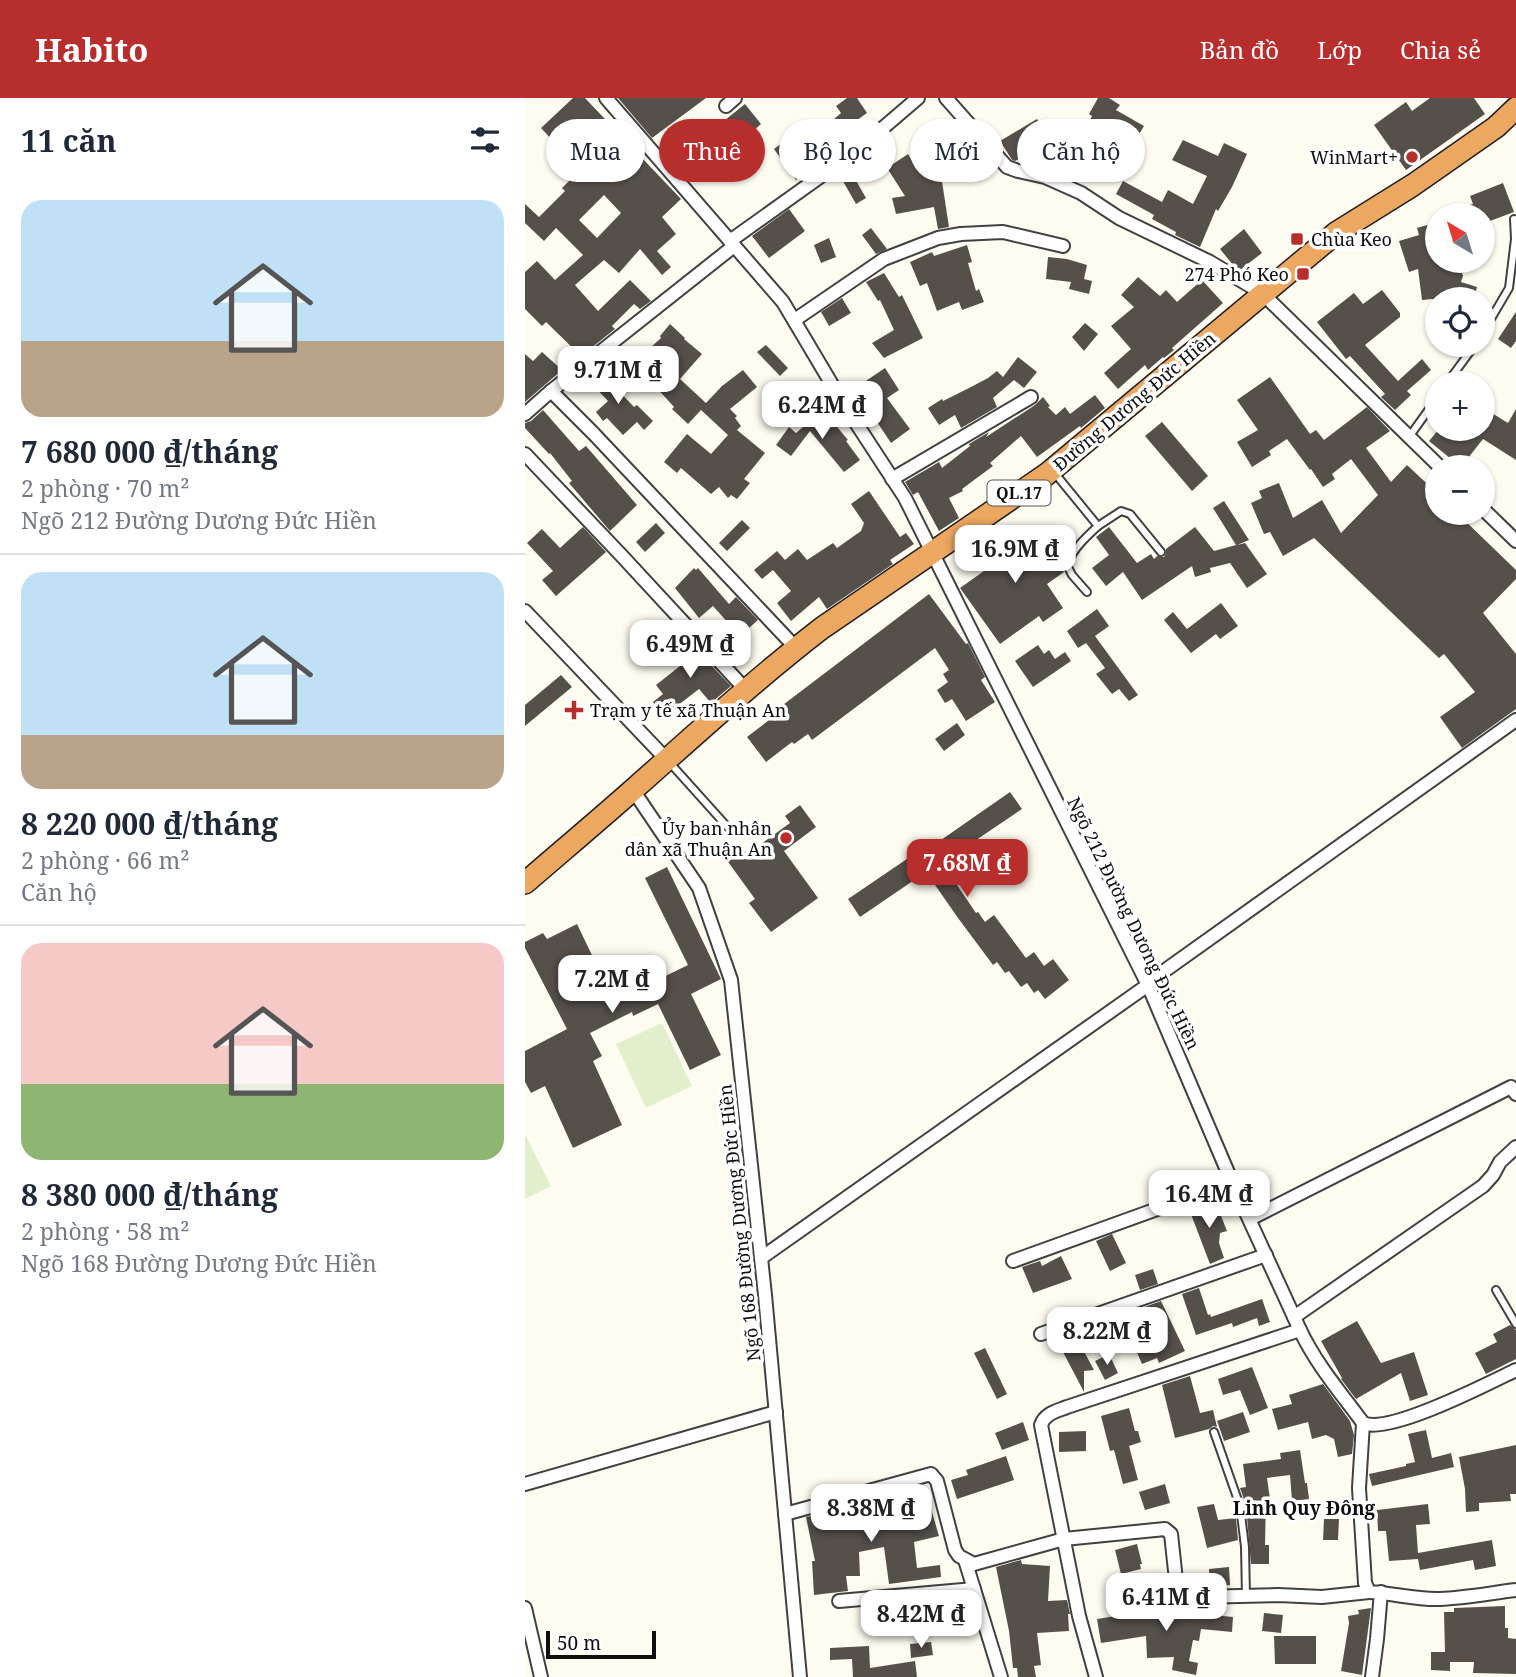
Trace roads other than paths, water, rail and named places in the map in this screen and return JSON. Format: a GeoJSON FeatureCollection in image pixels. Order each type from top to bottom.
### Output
{"type":"FeatureCollection","features":[{"type":"Feature","properties":{"kind":"highway","name":"Đường Dương Đức Hiền"},"geometry":{"type":"LineString","coordinates":[[525,883],[796,648],[1052,470],[1336,233],[1413,185],[1496,127],[1516,108]]}},
{"type":"Feature","properties":{"kind":"street","name":"Ngõ 212 Đường Dương Đức Hiền"},"geometry":{"type":"LineString","coordinates":[[606,98],[783,302],[843,403],[905,498],[1148,985],[1232,1182],[1300,1330],[1329,1378],[1363,1423]]}},
{"type":"Feature","properties":{"kind":"street"},"geometry":{"type":"LineString","coordinates":[[525,414],[732,243],[856,151],[918,98]]}},
{"type":"Feature","properties":{"kind":"street"},"geometry":{"type":"LineString","coordinates":[[946,98],[1007,167],[1045,177],[1081,193],[1119,218],[1210,262],[1262,293],[1428,455]]}},
{"type":"Feature","properties":{"kind":"street"},"geometry":{"type":"LineString","coordinates":[[795,322],[884,259],[938,238],[1003,232],[1063,246]]}},
{"type":"Feature","properties":{"kind":"street"},"geometry":{"type":"LineString","coordinates":[[551,391],[593,432],[796,648]]}},
{"type":"Feature","properties":{"kind":"street"},"geometry":{"type":"LineString","coordinates":[[892,479],[1031,397]]}},
{"type":"Feature","properties":{"kind":"street"},"geometry":{"type":"LineString","coordinates":[[525,454],[746,690]]}},
{"type":"Feature","properties":{"kind":"street"},"geometry":{"type":"LineString","coordinates":[[1495,521],[1516,541]]}},
{"type":"Feature","properties":{"kind":"street"},"geometry":{"type":"LineString","coordinates":[[525,611],[667,760]]}},
{"type":"Feature","properties":{"kind":"street"},"geometry":{"type":"LineString","coordinates":[[761,1258],[1148,985],[1516,720]]}},
{"type":"Feature","properties":{"kind":"street","name":"Ngõ 168 Đường Dương Đức Hiền"},"geometry":{"type":"LineString","coordinates":[[633,790],[699,888],[731,980],[761,1258],[800,1677]]}},
{"type":"Feature","properties":{"kind":"street"},"geometry":{"type":"LineString","coordinates":[[1250,1219],[1511,1087],[1516,1094]]}},
{"type":"Feature","properties":{"kind":"street"},"geometry":{"type":"LineString","coordinates":[[1294,1317],[1483,1186],[1500,1162],[1516,1147]]}},
{"type":"Feature","properties":{"kind":"street"},"geometry":{"type":"LineString","coordinates":[[1013,1261],[1232,1182]]}},
{"type":"Feature","properties":{"kind":"street"},"geometry":{"type":"LineString","coordinates":[[1041,1334],[1266,1255]]}},
{"type":"Feature","properties":{"kind":"street"},"geometry":{"type":"LineString","coordinates":[[1096,1677],[1079,1616],[1041,1425],[1044,1418],[1048,1414],[1300,1330]]}},
{"type":"Feature","properties":{"kind":"street"},"geometry":{"type":"LineString","coordinates":[[1372,1677],[1377,1639],[1375,1592],[1364,1583],[1359,1488],[1363,1423],[1374,1425],[1402,1420],[1474,1391],[1516,1370]]}},
{"type":"Feature","properties":{"kind":"street"},"geometry":{"type":"LineString","coordinates":[[525,1484],[776,1412]]}},
{"type":"Feature","properties":{"kind":"street"},"geometry":{"type":"LineString","coordinates":[[785,1514],[931,1474],[937,1481],[955,1550],[965,1560],[974,1564],[1064,1539],[1165,1529],[1171,1534],[1176,1580],[1182,1591],[1197,1597],[1322,1597],[1375,1592],[1439,1599],[1516,1590]]}},
{"type":"Feature","properties":{"kind":"street"},"geometry":{"type":"LineString","coordinates":[[965,1560],[1001,1677]]}},
{"type":"Feature","properties":{"kind":"street"},"geometry":{"type":"LineString","coordinates":[[839,1601],[974,1589]]}},
{"type":"Feature","properties":{"kind":"street"},"geometry":{"type":"LineString","coordinates":[[525,1608],[541,1677]]}},
{"type":"Feature","properties":{"kind":"lane"},"geometry":{"type":"LineString","coordinates":[[1495,312],[1509,288],[1515,239],[1514,219]]}},
{"type":"Feature","properties":{"kind":"lane"},"geometry":{"type":"LineString","coordinates":[[1409,437],[1425,415]]}},
{"type":"Feature","properties":{"kind":"lane"},"geometry":{"type":"LineString","coordinates":[[1052,470],[1098,526]]}},
{"type":"Feature","properties":{"kind":"lane"},"geometry":{"type":"LineString","coordinates":[[1087,592],[1067,565],[1070,557],[1098,526],[1121,511],[1130,514],[1161,552]]}},
{"type":"Feature","properties":{"kind":"lane"},"geometry":{"type":"LineString","coordinates":[[667,760],[732,832]]}},
{"type":"Feature","properties":{"kind":"lane"},"geometry":{"type":"LineString","coordinates":[[1496,1290],[1516,1324]]}},
{"type":"Feature","properties":{"kind":"lane"},"geometry":{"type":"LineString","coordinates":[[1215,1432],[1240,1506],[1245,1547],[1246,1596]]}},
{"type":"Feature","properties":{"kind":"place","name":"WinMart+"},"geometry":{"type":"Point","coordinates":[1412,157]}},
{"type":"Feature","properties":{"kind":"place","name":"Chùa Keo"},"geometry":{"type":"Point","coordinates":[1297,239]}},
{"type":"Feature","properties":{"kind":"place","name":"274 Phó Keo"},"geometry":{"type":"Point","coordinates":[1303,274]}},
{"type":"Feature","properties":{"kind":"place","name":"Trạm y tế xã Thuận An"},"geometry":{"type":"Point","coordinates":[574,710]}},
{"type":"Feature","properties":{"kind":"place","name":"Ủy ban nhân dân xã Thuận An"},"geometry":{"type":"Point","coordinates":[786,838]}},
{"type":"Feature","properties":{"kind":"district","name":"Linh Quy Đông"},"geometry":{"type":"Point","coordinates":[1304,1508]}}]}
